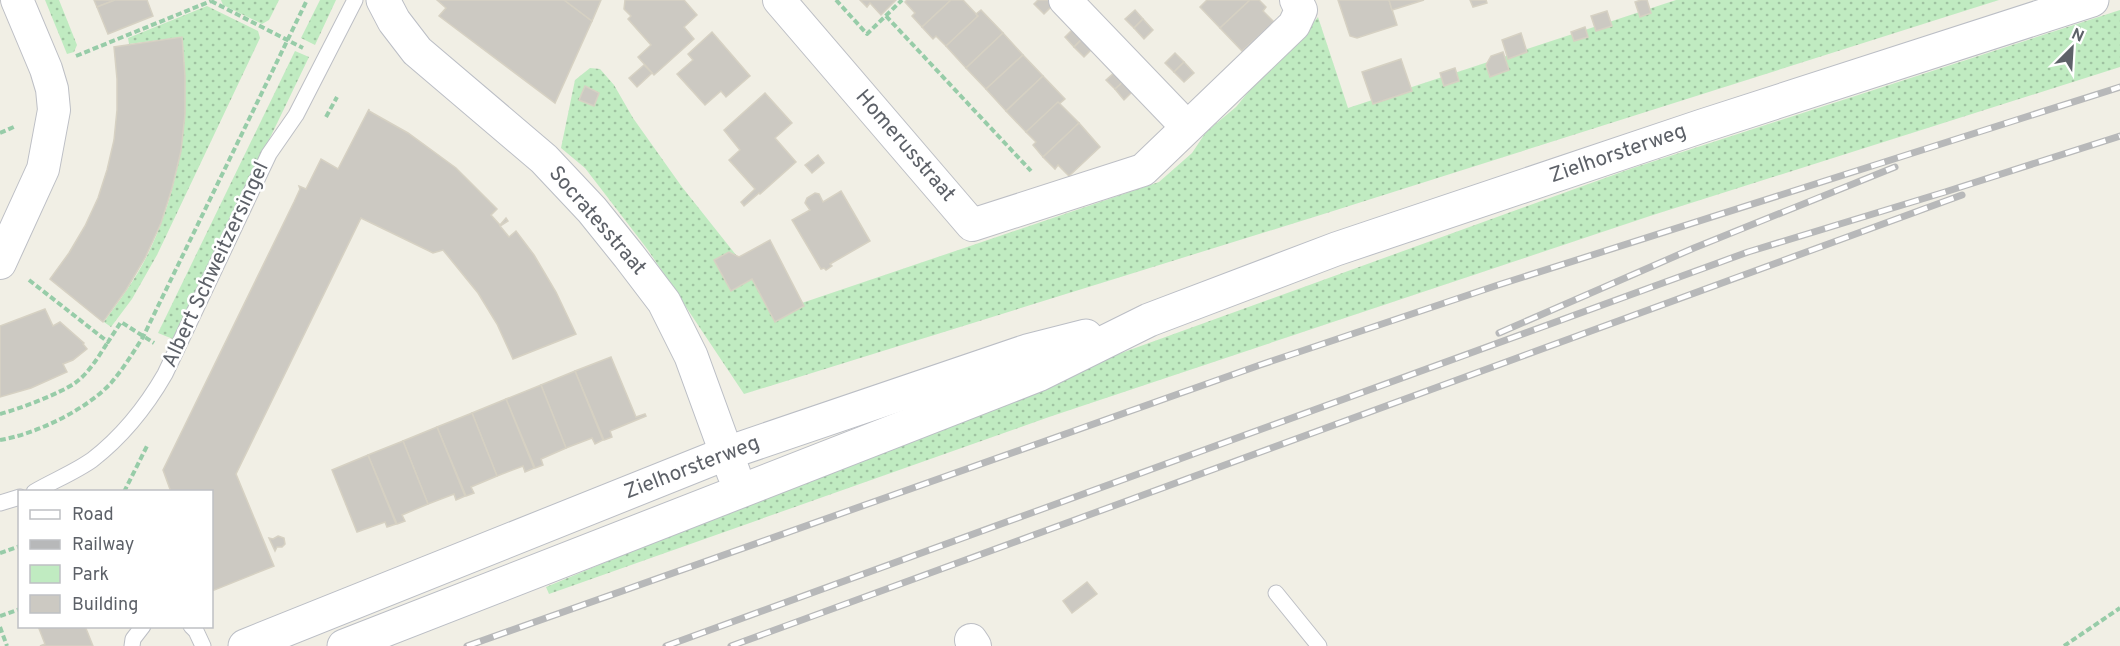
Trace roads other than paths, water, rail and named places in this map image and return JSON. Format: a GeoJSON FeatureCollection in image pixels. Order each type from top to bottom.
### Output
{"type":"FeatureCollection","features":[{"type":"Feature","properties":{"kind":"main road","name":"Socratesstraat"},"geometry":{"type":"LineString","coordinates":[[384,0],[394,21],[417,51],[544,159],[592,210],[664,302],[685,345],[741,491]]}},
{"type":"Feature","properties":{"kind":"main road","name":"Zielhorsterweg"},"geometry":{"type":"LineString","coordinates":[[344,646],[1038,375],[1149,320],[1336,249],[1702,126],[2092,0]]}},
{"type":"Feature","properties":{"kind":"main road","name":"Zielhorsterweg"},"geometry":{"type":"LineString","coordinates":[[244,646],[727,453],[1027,351],[1149,320]]}},
{"type":"Feature","properties":{"kind":"street"},"geometry":{"type":"LineString","coordinates":[[2,261],[43,168],[54,110],[49,79],[17,0]]}},
{"type":"Feature","properties":{"kind":"street","name":"Homerusstraat"},"geometry":{"type":"LineString","coordinates":[[779,0],[972,225],[1143,170],[1294,25],[1298,5]]}},
{"type":"Feature","properties":{"kind":"street"},"geometry":{"type":"LineString","coordinates":[[1065,0],[1187,127]]}},
{"type":"Feature","properties":{"kind":"lane","name":"Albert Schweitzersingel"},"geometry":{"type":"LineString","coordinates":[[38,490],[92,460],[127,428],[148,403],[175,353],[269,154],[296,115],[355,0]]}},
{"type":"Feature","properties":{"kind":"lane"},"geometry":{"type":"LineString","coordinates":[[0,503],[18,498]]}},
{"type":"Feature","properties":{"kind":"lane"},"geometry":{"type":"LineString","coordinates":[[1276,593],[1319,646]]}},
{"type":"Feature","properties":{"kind":"lane"},"geometry":{"type":"LineString","coordinates":[[132,646],[133,639],[142,628]]}},
{"type":"Feature","properties":{"kind":"lane"},"geometry":{"type":"LineString","coordinates":[[192,628],[203,646]]}},
{"type":"Feature","properties":{"kind":"railway"},"geometry":{"type":"LineString","coordinates":[[467,646],[1260,365],[1495,286],[2120,87]]}},
{"type":"Feature","properties":{"kind":"railway"},"geometry":{"type":"LineString","coordinates":[[666,646],[1748,252],[2120,136]]}},
{"type":"Feature","properties":{"kind":"railway"},"geometry":{"type":"LineString","coordinates":[[1499,333],[1694,248],[1895,167]]}},
{"type":"Feature","properties":{"kind":"railway"},"geometry":{"type":"LineString","coordinates":[[731,646],[1962,195]]}}]}
